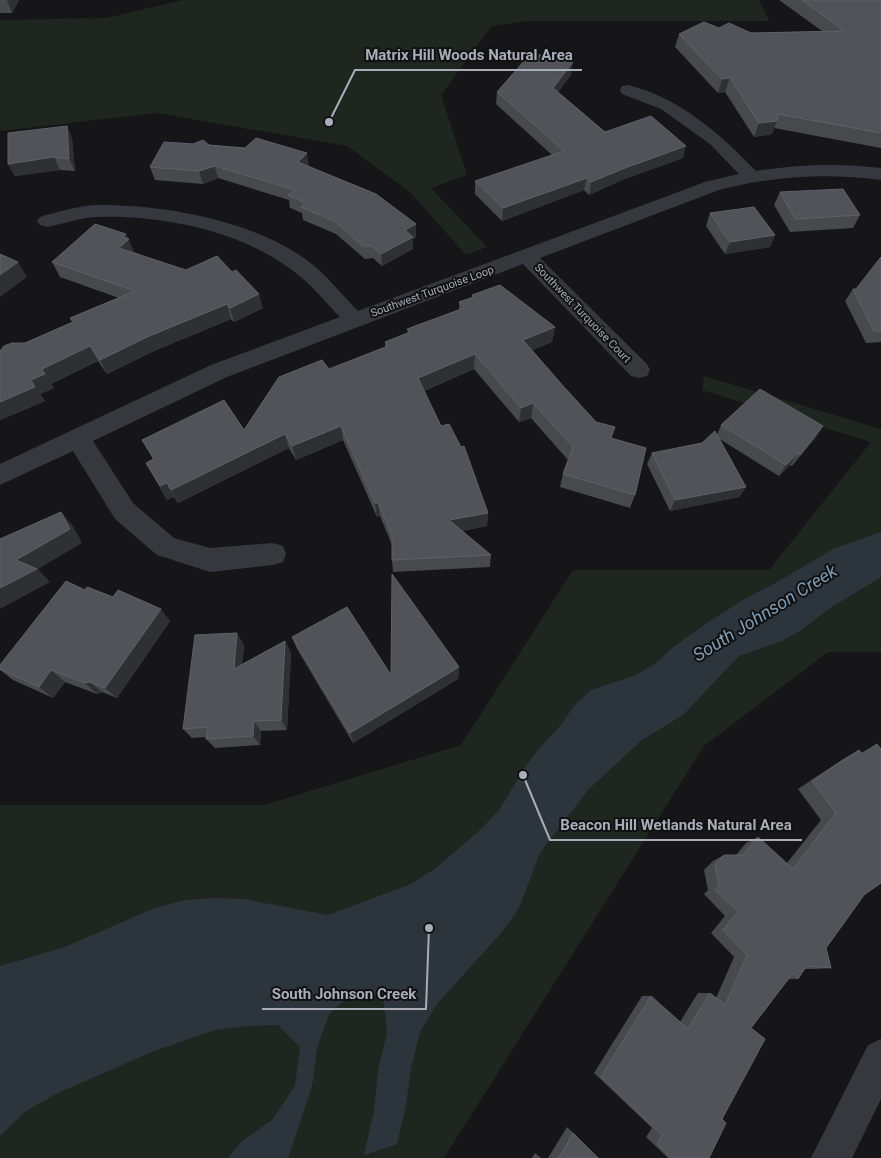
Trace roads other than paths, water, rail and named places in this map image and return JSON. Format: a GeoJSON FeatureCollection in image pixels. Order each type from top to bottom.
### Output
{"type":"FeatureCollection","features":[{"type":"Feature","properties":{"kind":"street"},"geometry":{"type":"LineString","coordinates":[[628,90],[667,106],[716,140],[750,175]]}},
{"type":"Feature","properties":{"kind":"street","name":"Southwest Turquoise Loop"},"geometry":{"type":"LineString","coordinates":[[0,475],[219,370],[712,186],[750,175],[815,169],[881,174]]}},
{"type":"Feature","properties":{"kind":"street"},"geometry":{"type":"LineString","coordinates":[[47,221],[94,211],[145,213],[206,223],[258,240],[305,268],[354,319]]}},
{"type":"Feature","properties":{"kind":"street","name":"Southwest Turquoise Court"},"geometry":{"type":"LineString","coordinates":[[527,256],[639,370]]}},
{"type":"Feature","properties":{"kind":"street"},"geometry":{"type":"LineString","coordinates":[[78,438],[124,511],[166,547],[210,560],[273,554]]}},
{"type":"Feature","properties":{"kind":"street"},"geometry":{"type":"LineString","coordinates":[[831,1158],[881,1058]]}},
{"type":"Feature","properties":{"kind":"water"},"geometry":{"type":"Polygon","coordinates":[[[881,532],[881,577],[782,641],[739,656],[683,715],[642,740],[588,790],[540,853],[519,908],[502,932],[437,1004],[420,1032],[411,1068],[406,1105],[397,1144],[364,1155],[374,1111],[378,1070],[387,1033],[383,996],[354,992],[329,1014],[317,1048],[312,1086],[288,1158],[228,1158],[241,1142],[272,1120],[295,1086],[300,1047],[278,1025],[215,1030],[154,1051],[58,1093],[26,1111],[0,1136],[0,966],[62,948],[155,908],[185,900],[244,899],[328,915],[411,884],[436,868],[480,830],[499,810],[527,764],[560,726],[574,706],[591,690],[636,675],[656,663],[672,648],[707,623],[743,600],[833,549],[881,532]]]}},
{"type":"Feature","properties":{"kind":"place","name":"Matrix Hill Woods Natural Area"},"geometry":{"type":"Point","coordinates":[329,122]}},
{"type":"Feature","properties":{"kind":"place","name":"Beacon Hill Wetlands Natural Area"},"geometry":{"type":"Point","coordinates":[523,775]}},
{"type":"Feature","properties":{"kind":"place","name":"South Johnson Creek"},"geometry":{"type":"Point","coordinates":[429,928]}}]}
